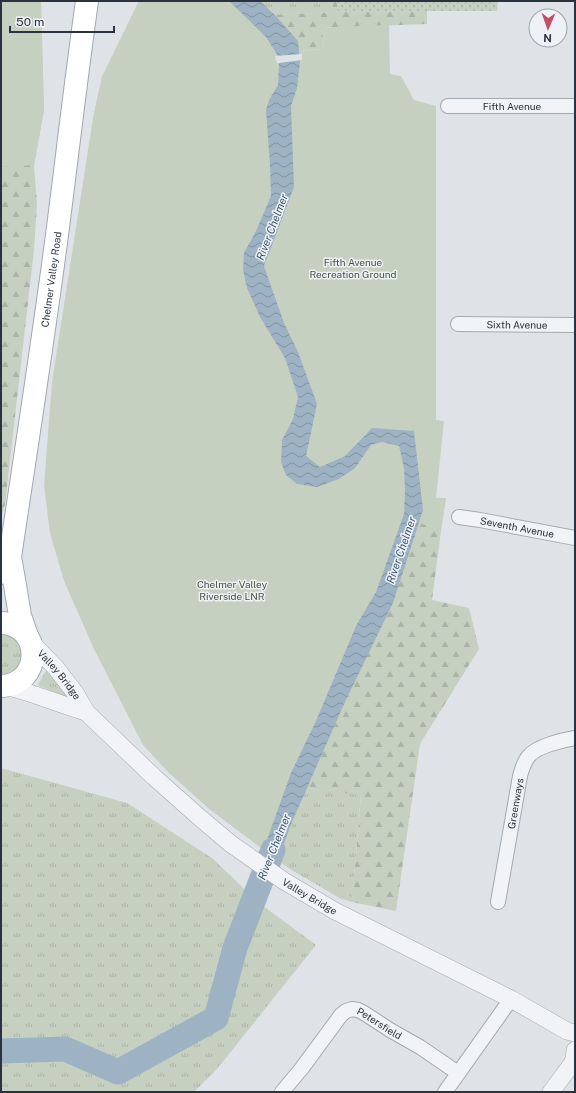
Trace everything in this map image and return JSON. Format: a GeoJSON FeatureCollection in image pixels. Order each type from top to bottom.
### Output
{"type":"FeatureCollection","features":[{"type":"Feature","properties":{"kind":"main road","name":"Chelmer Valley Road"},"geometry":{"type":"LineString","coordinates":[[2,686],[18,682],[28,672],[33,658],[32,650],[20,616],[15,585],[5,565],[18,503],[57,236],[87,1]]}},
{"type":"Feature","properties":{"kind":"main road"},"geometry":{"type":"LineString","coordinates":[[1,537],[3,530],[18,503]]}},
{"type":"Feature","properties":{"kind":"main road"},"geometry":{"type":"LineString","coordinates":[[1,622],[17,627],[28,638]]}},
{"type":"Feature","properties":{"kind":"street","name":"Fifth Avenue"},"geometry":{"type":"LineString","coordinates":[[448,106],[575,106]]}},
{"type":"Feature","properties":{"kind":"street","name":"Sixth Avenue"},"geometry":{"type":"LineString","coordinates":[[458,324],[575,325]]}},
{"type":"Feature","properties":{"kind":"street","name":"Seventh Avenue"},"geometry":{"type":"LineString","coordinates":[[459,517],[575,538]]}},
{"type":"Feature","properties":{"kind":"street","name":"Valley Bridge"},"geometry":{"type":"LineString","coordinates":[[28,638],[56,668],[76,694],[86,712],[154,777],[231,844],[284,881],[335,911],[511,999],[571,1032],[575,1050]]}},
{"type":"Feature","properties":{"kind":"street","name":"Valley Bridge"},"geometry":{"type":"LineString","coordinates":[[2,686],[29,692],[68,707],[86,712]]}},
{"type":"Feature","properties":{"kind":"street","name":"Greenways"},"geometry":{"type":"LineString","coordinates":[[498,902],[520,776],[524,765],[529,756],[536,750],[553,743],[575,738]]}},
{"type":"Feature","properties":{"kind":"street"},"geometry":{"type":"LineString","coordinates":[[445,1092],[511,999]]}},
{"type":"Feature","properties":{"kind":"street","name":"Petersfield"},"geometry":{"type":"LineString","coordinates":[[282,1092],[302,1068],[341,1015],[352,1009],[364,1012],[458,1073]]}},
{"type":"Feature","properties":{"kind":"street"},"geometry":{"type":"LineString","coordinates":[[551,1092],[574,1060],[575,1050]]}},
{"type":"Feature","properties":{"kind":"green space"},"geometry":{"type":"Polygon","coordinates":[[[1,1],[41,1],[44,110],[34,165],[37,204],[34,250],[5,504],[1,518],[1,1]]]}},
{"type":"Feature","properties":{"kind":"green space"},"geometry":{"type":"Polygon","coordinates":[[[1,1],[41,1],[44,110],[34,165],[1,167],[1,1]]]}},
{"type":"Feature","properties":{"kind":"green space","name":"Chelmer Valley Riverside LNR"},"geometry":{"type":"Polygon","coordinates":[[[139,1],[419,522],[441,531],[432,600],[469,608],[479,649],[420,744],[396,911],[352,902],[361,795],[306,788],[331,731],[168,772],[93,118],[102,77],[139,1]]]}},
{"type":"Feature","properties":{"kind":"green space","name":"Chelmer Valley Riverside LNR"},"geometry":{"type":"Polygon","coordinates":[[[139,1],[260,1],[275,15],[298,41],[300,51],[324,49],[322,28],[389,25],[390,74],[401,76],[414,100],[436,106],[436,420],[444,421],[436,498],[446,498],[441,531],[419,522],[393,603],[345,702],[292,822],[277,860],[208,808],[168,772],[143,745],[94,649],[64,581],[50,533],[44,486],[52,382],[93,118],[102,77],[139,1]]]}},
{"type":"Feature","properties":{"kind":"green space"},"geometry":{"type":"Polygon","coordinates":[[[260,1],[333,1],[334,12],[275,15],[260,1]]]}},
{"type":"Feature","properties":{"kind":"green space"},"geometry":{"type":"Polygon","coordinates":[[[333,1],[337,1],[338,12],[427,11],[427,24],[322,28],[324,49],[299,51],[275,15],[333,12],[333,1]]]}},
{"type":"Feature","properties":{"kind":"green space"},"geometry":{"type":"Polygon","coordinates":[[[337,1],[498,1],[497,11],[338,12],[337,1]]]}},
{"type":"Feature","properties":{"kind":"green space"},"geometry":{"type":"Polygon","coordinates":[[[1,632],[17,639],[23,655],[17,670],[1,677],[1,632]]]}},
{"type":"Feature","properties":{"kind":"green space"},"geometry":{"type":"Polygon","coordinates":[[[46,671],[48,671],[73,699],[39,686],[38,684],[46,671]]]}},
{"type":"Feature","properties":{"kind":"green space"},"geometry":{"type":"Polygon","coordinates":[[[1,768],[127,803],[212,858],[259,903],[316,945],[217,1069],[194,1092],[1,1092],[1,768]]]}},
{"type":"Feature","properties":{"kind":"green space"},"geometry":{"type":"Polygon","coordinates":[[[306,788],[361,794],[352,902],[341,899],[277,860],[306,788]]]}},
{"type":"Feature","properties":{"kind":"water"},"geometry":{"type":"Polygon","coordinates":[[[229,1],[260,1],[275,15],[298,41],[300,61],[297,88],[291,106],[294,187],[264,266],[284,323],[298,352],[317,404],[306,456],[320,467],[345,456],[372,428],[414,431],[423,510],[393,603],[345,702],[292,822],[268,886],[254,876],[291,773],[316,721],[356,626],[376,592],[404,514],[404,468],[399,446],[382,442],[371,445],[355,468],[339,479],[317,487],[297,484],[286,475],[281,462],[282,440],[293,419],[298,397],[285,358],[260,317],[247,288],[243,270],[244,253],[256,231],[271,196],[266,110],[269,100],[278,85],[279,63],[278,56],[266,37],[229,1]]]}},
{"type":"Feature","properties":{"kind":"pier"},"geometry":{"type":"Polygon","coordinates":[[[302,54],[302,60],[279,63],[277,63],[275,56],[302,54]]]}},
{"type":"Feature","properties":{"kind":"pier"},"geometry":{"type":"Polygon","coordinates":[[[262,849],[279,861],[270,887],[252,875],[262,849]]]}},
{"type":"Feature","properties":{"kind":"waterway","name":"River Chelmer"},"geometry":{"type":"LineString","coordinates":[[1,1051],[65,1049],[118,1072],[216,1018],[235,948],[273,850]]}},
{"type":"Feature","properties":{"kind":"park label","name":"Fifth Avenue Recreation Ground"},"geometry":{"type":"Point","coordinates":[353,268]}}]}
